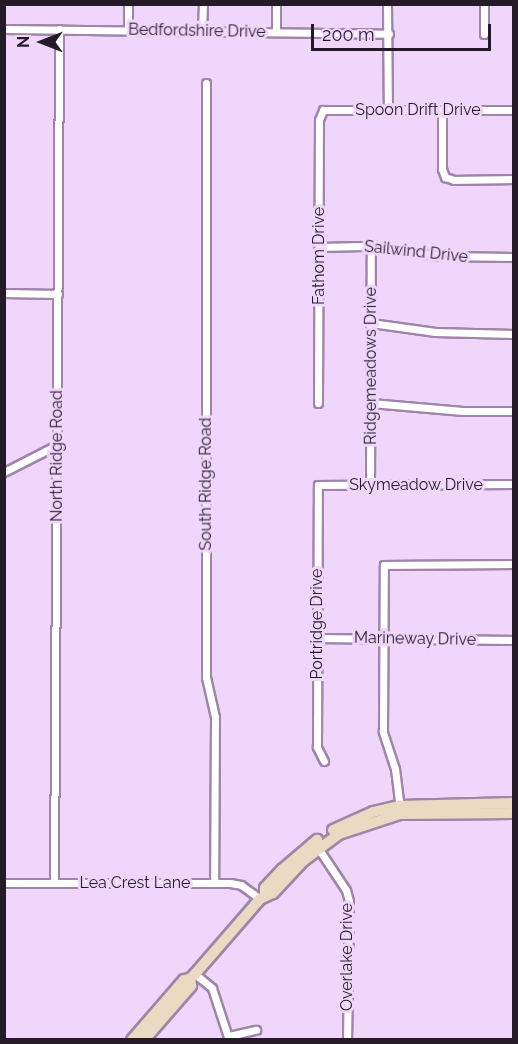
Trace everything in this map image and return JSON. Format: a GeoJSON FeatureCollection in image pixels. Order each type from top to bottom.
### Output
{"type":"FeatureCollection","features":[{"type":"Feature","properties":{"kind":"main road"},"geometry":{"type":"LineString","coordinates":[[132,1040],[184,980],[192,976],[262,897],[265,888],[314,842],[352,820],[400,810],[513,803]]}},
{"type":"Feature","properties":{"kind":"main road"},"geometry":{"type":"LineString","coordinates":[[262,897],[273,892],[318,848],[339,834],[400,810],[513,813]]}},
{"type":"Feature","properties":{"kind":"main road"},"geometry":{"type":"LineString","coordinates":[[144,1040],[191,986],[192,976]]}},
{"type":"Feature","properties":{"kind":"street"},"geometry":{"type":"LineString","coordinates":[[128,4],[128,30]]}},
{"type":"Feature","properties":{"kind":"street"},"geometry":{"type":"LineString","coordinates":[[202,31],[203,4]]}},
{"type":"Feature","properties":{"kind":"street"},"geometry":{"type":"LineString","coordinates":[[276,4],[276,32]]}},
{"type":"Feature","properties":{"kind":"street"},"geometry":{"type":"LineString","coordinates":[[387,4],[388,109]]}},
{"type":"Feature","properties":{"kind":"street"},"geometry":{"type":"LineString","coordinates":[[484,4],[484,34]]}},
{"type":"Feature","properties":{"kind":"street","name":"Bedfordshire Drive"},"geometry":{"type":"LineString","coordinates":[[4,29],[389,34]]}},
{"type":"Feature","properties":{"kind":"street","name":"North Ridge Road"},"geometry":{"type":"LineString","coordinates":[[54,883],[60,29]]}},
{"type":"Feature","properties":{"kind":"street","name":"South Ridge Road"},"geometry":{"type":"LineString","coordinates":[[206,83],[206,677],[216,717],[214,883]]}},
{"type":"Feature","properties":{"kind":"street","name":"Spoon Drift Drive"},"geometry":{"type":"LineString","coordinates":[[323,110],[513,110]]}},
{"type":"Feature","properties":{"kind":"street","name":"Fathom Drive"},"geometry":{"type":"LineString","coordinates":[[318,403],[319,120],[323,110]]}},
{"type":"Feature","properties":{"kind":"street"},"geometry":{"type":"LineString","coordinates":[[442,110],[442,169],[445,177],[454,180],[513,179]]}},
{"type":"Feature","properties":{"kind":"street","name":"Sailwind Drive"},"geometry":{"type":"LineString","coordinates":[[319,247],[371,248],[440,256],[513,257]]}},
{"type":"Feature","properties":{"kind":"street","name":"Ridgemeadows Drive"},"geometry":{"type":"LineString","coordinates":[[370,485],[371,248]]}},
{"type":"Feature","properties":{"kind":"street"},"geometry":{"type":"LineString","coordinates":[[4,293],[58,294]]}},
{"type":"Feature","properties":{"kind":"street"},"geometry":{"type":"LineString","coordinates":[[371,323],[446,333],[513,334]]}},
{"type":"Feature","properties":{"kind":"street"},"geometry":{"type":"LineString","coordinates":[[371,403],[463,411],[513,411]]}},
{"type":"Feature","properties":{"kind":"street"},"geometry":{"type":"LineString","coordinates":[[4,472],[57,445]]}},
{"type":"Feature","properties":{"kind":"street","name":"Skymeadow Drive"},"geometry":{"type":"LineString","coordinates":[[318,485],[513,484]]}},
{"type":"Feature","properties":{"kind":"street","name":"Portridge Drive"},"geometry":{"type":"LineString","coordinates":[[318,485],[316,638],[318,747],[324,761]]}},
{"type":"Feature","properties":{"kind":"street"},"geometry":{"type":"LineString","coordinates":[[400,810],[395,769],[383,731],[384,565],[513,564]]}},
{"type":"Feature","properties":{"kind":"street","name":"Marineway Drive"},"geometry":{"type":"LineString","coordinates":[[316,638],[513,640]]}},
{"type":"Feature","properties":{"kind":"street","name":"Overlake Drive"},"geometry":{"type":"LineString","coordinates":[[318,848],[346,890],[349,902],[347,1040]]}},
{"type":"Feature","properties":{"kind":"street","name":"Lea Crest Lane"},"geometry":{"type":"LineString","coordinates":[[4,883],[214,883],[241,885],[262,897]]}},
{"type":"Feature","properties":{"kind":"street"},"geometry":{"type":"LineString","coordinates":[[192,976],[212,988],[229,1038],[256,1030]]}}]}
